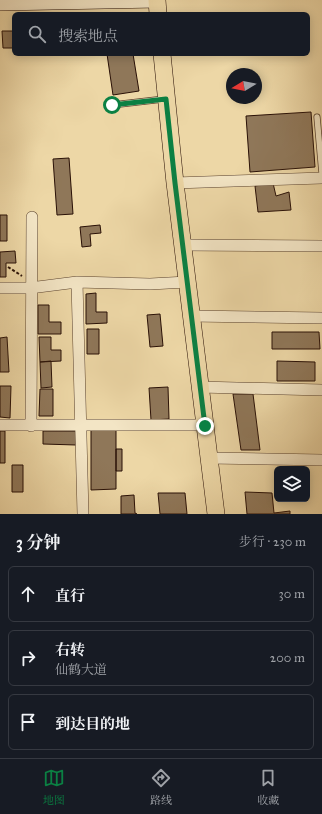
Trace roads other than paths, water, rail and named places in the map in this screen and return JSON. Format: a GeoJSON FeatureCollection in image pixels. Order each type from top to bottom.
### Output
{"type":"FeatureCollection","features":[{"type":"Feature","properties":{"kind":"main road"},"geometry":{"type":"LineString","coordinates":[[0,3],[157,0],[158,12]]}},
{"type":"Feature","properties":{"kind":"main road"},"geometry":{"type":"LineString","coordinates":[[162,56],[182,245],[216,514]]}},
{"type":"Feature","properties":{"kind":"street"},"geometry":{"type":"LineString","coordinates":[[175,183],[322,178]]}},
{"type":"Feature","properties":{"kind":"street"},"geometry":{"type":"LineString","coordinates":[[31,426],[30,285],[32,217]]}},
{"type":"Feature","properties":{"kind":"street"},"geometry":{"type":"LineString","coordinates":[[182,245],[322,246]]}},
{"type":"Feature","properties":{"kind":"street"},"geometry":{"type":"LineString","coordinates":[[77,282],[83,514]]}},
{"type":"Feature","properties":{"kind":"street"},"geometry":{"type":"LineString","coordinates":[[0,288],[77,282],[150,284],[187,282]]}},
{"type":"Feature","properties":{"kind":"street"},"geometry":{"type":"LineString","coordinates":[[191,316],[322,318]]}},
{"type":"Feature","properties":{"kind":"street"},"geometry":{"type":"LineString","coordinates":[[200,387],[322,390]]}},
{"type":"Feature","properties":{"kind":"street"},"geometry":{"type":"LineString","coordinates":[[0,425],[205,426]]}},
{"type":"Feature","properties":{"kind":"street"},"geometry":{"type":"LineString","coordinates":[[209,458],[322,460]]}},
{"type":"Feature","properties":{"kind":"lane"},"geometry":{"type":"LineString","coordinates":[[112,105],[166,99]]}},
{"type":"Feature","properties":{"kind":"lane"},"geometry":{"type":"LineString","coordinates":[[317,117],[322,173]]}}]}
